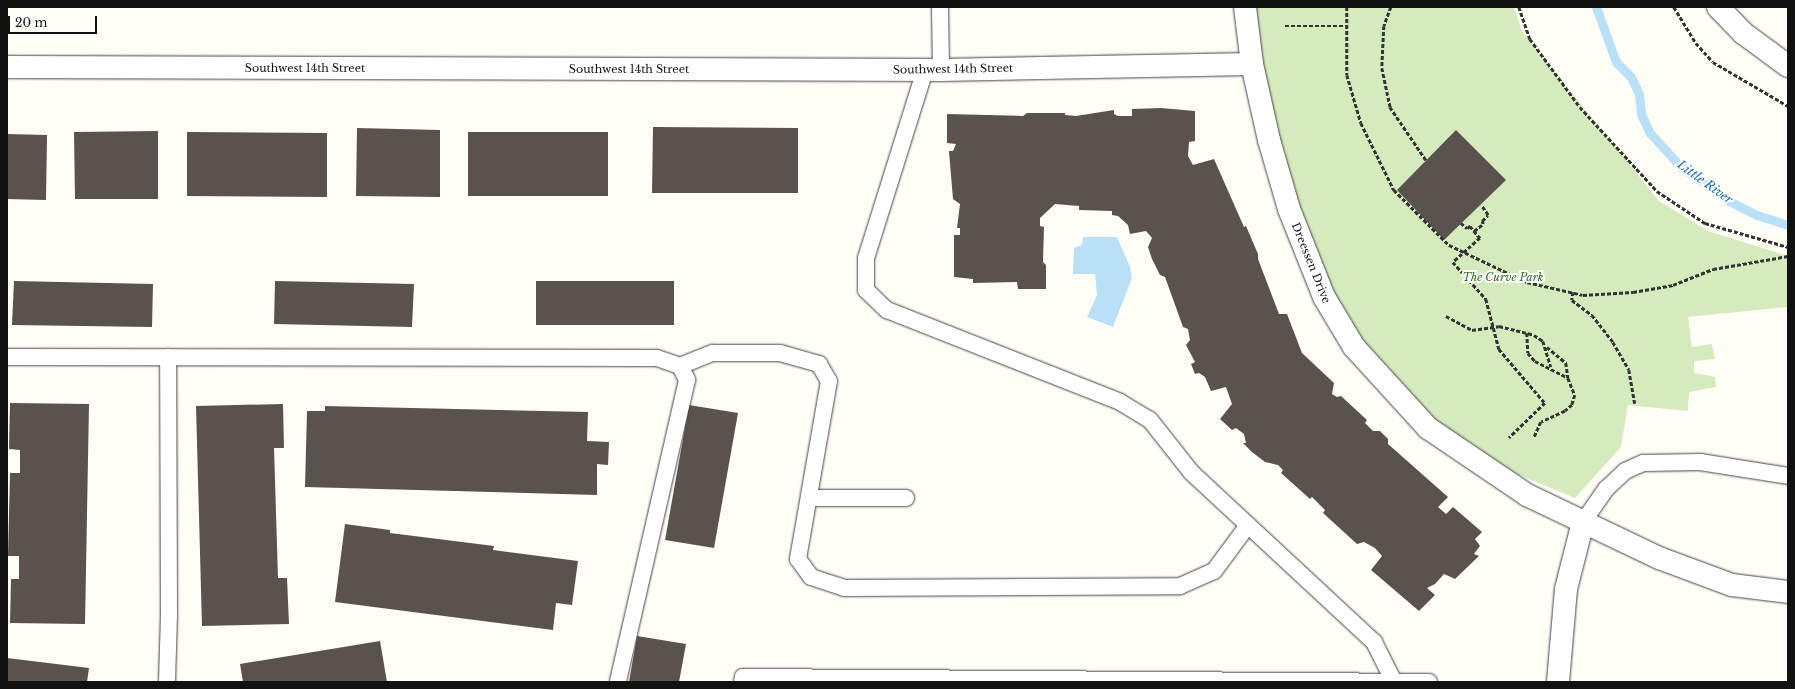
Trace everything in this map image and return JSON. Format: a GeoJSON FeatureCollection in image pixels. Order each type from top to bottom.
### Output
{"type":"FeatureCollection","features":[{"type":"Feature","properties":{"kind":"street","name":"Dreessen Drive"},"geometry":{"type":"LineString","coordinates":[[1245,7],[1252,64],[1269,140],[1289,209],[1324,297],[1354,347],[1428,428],[1527,495],[1659,558],[1732,585],[1788,592]]}},
{"type":"Feature","properties":{"kind":"street"},"geometry":{"type":"LineString","coordinates":[[1718,7],[1743,33],[1788,66]]}},
{"type":"Feature","properties":{"kind":"street","name":"Southwest 14th Street"},"geometry":{"type":"LineString","coordinates":[[7,67],[933,70],[1252,64]]}},
{"type":"Feature","properties":{"kind":"street"},"geometry":{"type":"LineString","coordinates":[[1558,682],[1566,589],[1583,522]]}},
{"type":"Feature","properties":{"kind":"lane"},"geometry":{"type":"LineString","coordinates":[[940,7],[933,70],[866,258],[866,290],[887,310],[1120,402],[1150,420],[1191,472],[1374,642],[1394,682]]}},
{"type":"Feature","properties":{"kind":"lane"},"geometry":{"type":"LineString","coordinates":[[7,357],[657,358],[680,366],[713,353],[780,353],[819,364],[829,381],[810,498],[798,559],[811,577],[844,588],[1180,586],[1214,571],[1248,525]]}},
{"type":"Feature","properties":{"kind":"lane"},"geometry":{"type":"LineString","coordinates":[[167,682],[168,357]]}},
{"type":"Feature","properties":{"kind":"lane"},"geometry":{"type":"LineString","coordinates":[[618,682],[687,380],[680,366]]}},
{"type":"Feature","properties":{"kind":"lane"},"geometry":{"type":"LineString","coordinates":[[1583,522],[1606,489],[1624,471],[1643,462],[1700,462],[1788,476]]}},
{"type":"Feature","properties":{"kind":"lane"},"geometry":{"type":"LineString","coordinates":[[810,498],[906,498]]}},
{"type":"Feature","properties":{"kind":"lane"},"geometry":{"type":"LineString","coordinates":[[742,682],[743,677],[1429,682]]}},
{"type":"Feature","properties":{"kind":"path"},"geometry":{"type":"LineString","coordinates":[[1347,7],[1347,75],[1361,123],[1394,190],[1449,245],[1527,282],[1583,295],[1640,291],[1673,285],[1713,269],[1788,256]]}},
{"type":"Feature","properties":{"kind":"path"},"geometry":{"type":"LineString","coordinates":[[1390,7],[1384,26],[1382,68],[1390,107],[1426,160]]}},
{"type":"Feature","properties":{"kind":"path"},"geometry":{"type":"LineString","coordinates":[[1519,7],[1530,39],[1580,107],[1657,191],[1705,223],[1788,247]]}},
{"type":"Feature","properties":{"kind":"path"},"geometry":{"type":"LineString","coordinates":[[1674,7],[1696,43],[1713,62],[1788,106]]}},
{"type":"Feature","properties":{"kind":"path"},"geometry":{"type":"LineString","coordinates":[[1285,26],[1347,26]]}},
{"type":"Feature","properties":{"kind":"path"},"geometry":{"type":"LineString","coordinates":[[1474,231],[1483,224],[1482,221],[1488,215],[1480,205]]}},
{"type":"Feature","properties":{"kind":"path"},"geometry":{"type":"LineString","coordinates":[[1462,223],[1474,231],[1480,238],[1452,262],[1486,299],[1499,349],[1545,403],[1508,438]]}},
{"type":"Feature","properties":{"kind":"path"},"geometry":{"type":"LineString","coordinates":[[1573,292],[1572,300],[1592,316],[1613,342],[1629,370],[1635,403]]}},
{"type":"Feature","properties":{"kind":"path"},"geometry":{"type":"LineString","coordinates":[[1446,316],[1472,330],[1499,326],[1527,333],[1543,341],[1551,368]]}},
{"type":"Feature","properties":{"kind":"path"},"geometry":{"type":"LineString","coordinates":[[1527,333],[1528,353],[1535,360],[1568,378]]}},
{"type":"Feature","properties":{"kind":"path"},"geometry":{"type":"LineString","coordinates":[[1534,438],[1541,422],[1572,405],[1576,395],[1568,378],[1566,364],[1546,347]]}},
{"type":"Feature","properties":{"kind":"green space","name":"The Curve Park"},"geometry":{"type":"Polygon","coordinates":[[[1245,7],[1514,7],[1522,31],[1659,201],[1708,231],[1788,256],[1788,307],[1688,317],[1692,347],[1712,344],[1715,359],[1694,361],[1694,373],[1715,377],[1716,387],[1689,392],[1688,411],[1628,405],[1621,447],[1575,498],[1437,441],[1415,429],[1365,376],[1320,302],[1245,7]]]}},
{"type":"Feature","properties":{"kind":"water"},"geometry":{"type":"Polygon","coordinates":[[[1083,237],[1117,237],[1130,267],[1132,278],[1113,327],[1087,317],[1097,295],[1095,274],[1073,274],[1074,248],[1082,245],[1083,237]]]}},
{"type":"Feature","properties":{"kind":"building"},"geometry":{"type":"Polygon","coordinates":[[[1161,108],[1195,111],[1195,141],[1189,142],[1188,156],[1193,165],[1214,159],[1244,227],[1246,226],[1258,254],[1258,259],[1279,314],[1287,314],[1302,353],[1334,383],[1332,394],[1337,397],[1341,396],[1367,420],[1365,423],[1373,431],[1380,431],[1388,439],[1388,444],[1448,497],[1438,507],[1446,514],[1453,507],[1482,532],[1475,539],[1480,546],[1474,554],[1479,556],[1455,579],[1444,574],[1435,584],[1427,588],[1435,595],[1419,611],[1371,570],[1382,556],[1375,548],[1364,542],[1357,544],[1323,513],[1325,510],[1312,497],[1310,499],[1281,473],[1283,470],[1278,465],[1265,462],[1252,452],[1243,443],[1246,443],[1244,434],[1236,428],[1232,430],[1220,419],[1232,404],[1226,387],[1211,391],[1205,377],[1199,373],[1195,374],[1191,364],[1195,362],[1186,345],[1190,340],[1188,329],[1183,327],[1165,277],[1160,275],[1152,259],[1148,247],[1152,238],[1146,231],[1130,234],[1128,225],[1118,216],[1112,215],[1112,211],[1079,210],[1079,206],[1055,204],[1040,218],[1040,226],[1044,227],[1043,262],[1046,265],[1046,289],[1018,289],[1017,282],[973,283],[973,279],[954,277],[954,235],[960,235],[960,228],[957,228],[960,204],[953,199],[949,151],[953,151],[956,144],[947,143],[947,114],[1023,116],[1027,113],[1065,113],[1065,115],[1076,116],[1114,110],[1114,114],[1118,116],[1132,116],[1132,109],[1161,108]]]}},
{"type":"Feature","properties":{"kind":"building"},"geometry":{"type":"Polygon","coordinates":[[[653,127],[798,128],[798,193],[652,193],[653,127]]]}},
{"type":"Feature","properties":{"kind":"building"},"geometry":{"type":"Polygon","coordinates":[[[357,128],[440,130],[440,197],[356,196],[357,128]]]}},
{"type":"Feature","properties":{"kind":"building"},"geometry":{"type":"Polygon","coordinates":[[[1456,130],[1506,180],[1444,240],[1397,190],[1456,130]]]}},
{"type":"Feature","properties":{"kind":"building"},"geometry":{"type":"Polygon","coordinates":[[[158,131],[158,199],[75,199],[74,132],[158,131]]]}},
{"type":"Feature","properties":{"kind":"building"},"geometry":{"type":"Polygon","coordinates":[[[187,132],[327,133],[327,197],[187,196],[187,132]]]}},
{"type":"Feature","properties":{"kind":"building"},"geometry":{"type":"Polygon","coordinates":[[[468,132],[608,132],[608,196],[468,196],[468,132]]]}},
{"type":"Feature","properties":{"kind":"building"},"geometry":{"type":"Polygon","coordinates":[[[7,134],[47,135],[46,200],[7,199],[7,134]]]}},
{"type":"Feature","properties":{"kind":"building"},"geometry":{"type":"Polygon","coordinates":[[[14,281],[153,284],[152,327],[12,325],[14,281]]]}},
{"type":"Feature","properties":{"kind":"building"},"geometry":{"type":"Polygon","coordinates":[[[275,281],[414,284],[412,327],[274,324],[275,281]]]}},
{"type":"Feature","properties":{"kind":"building"},"geometry":{"type":"Polygon","coordinates":[[[536,281],[674,281],[674,325],[536,325],[536,281]]]}},
{"type":"Feature","properties":{"kind":"building"},"geometry":{"type":"Polygon","coordinates":[[[10,403],[89,404],[85,624],[10,623],[11,579],[19,579],[19,556],[8,556],[10,473],[20,473],[20,450],[9,449],[10,403]]]}},
{"type":"Feature","properties":{"kind":"building"},"geometry":{"type":"Polygon","coordinates":[[[283,404],[284,448],[274,448],[278,578],[287,578],[289,624],[202,626],[196,406],[283,404]]]}},
{"type":"Feature","properties":{"kind":"building"},"geometry":{"type":"Polygon","coordinates":[[[689,405],[738,413],[714,548],[665,540],[689,405]]]}},
{"type":"Feature","properties":{"kind":"building"},"geometry":{"type":"Polygon","coordinates":[[[325,406],[588,412],[587,441],[609,442],[608,465],[597,464],[597,495],[305,487],[307,411],[325,411],[325,406]]]}},
{"type":"Feature","properties":{"kind":"building"},"geometry":{"type":"Polygon","coordinates":[[[345,524],[390,530],[390,533],[494,546],[493,550],[578,561],[572,605],[556,603],[553,630],[335,602],[345,524]]]}},
{"type":"Feature","properties":{"kind":"building"},"geometry":{"type":"Polygon","coordinates":[[[637,636],[686,644],[679,682],[629,682],[637,636]]]}},
{"type":"Feature","properties":{"kind":"building"},"geometry":{"type":"Polygon","coordinates":[[[380,641],[387,682],[243,682],[240,664],[380,641]]]}},
{"type":"Feature","properties":{"kind":"building"},"geometry":{"type":"Polygon","coordinates":[[[7,658],[89,668],[87,682],[7,682],[7,658]]]}},
{"type":"Feature","properties":{"kind":"waterway","name":"Little River"},"geometry":{"type":"LineString","coordinates":[[1596,7],[1616,62],[1631,77],[1639,94],[1641,114],[1650,133],[1681,167],[1729,201],[1757,215],[1788,225]]}}]}
